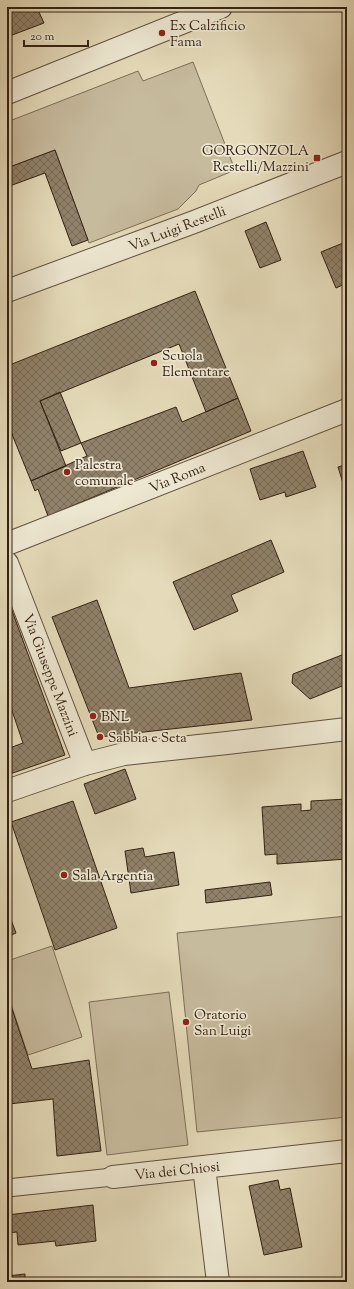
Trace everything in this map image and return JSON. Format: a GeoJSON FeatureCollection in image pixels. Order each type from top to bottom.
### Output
{"type":"FeatureCollection","features":[{"type":"Feature","properties":{"kind":"street"},"geometry":{"type":"LineString","coordinates":[[7,93],[221,7]]}},
{"type":"Feature","properties":{"kind":"street","name":"Via Luigi Restelli"},"geometry":{"type":"LineString","coordinates":[[7,291],[194,222],[347,162]]}},
{"type":"Feature","properties":{"kind":"street","name":"Via Roma"},"geometry":{"type":"LineString","coordinates":[[7,544],[347,410]]}},
{"type":"Feature","properties":{"kind":"street","name":"Via Giuseppe Mazzini"},"geometry":{"type":"LineString","coordinates":[[7,563],[86,764]]}},
{"type":"Feature","properties":{"kind":"street"},"geometry":{"type":"LineString","coordinates":[[7,791],[106,757],[133,752],[347,729]]}},
{"type":"Feature","properties":{"kind":"street","name":"Via dei Chiosi"},"geometry":{"type":"LineString","coordinates":[[7,1188],[347,1151]]}},
{"type":"Feature","properties":{"kind":"street"},"geometry":{"type":"LineString","coordinates":[[204,1167],[218,1282]]}},
{"type":"Feature","properties":{"kind":"shaded area"},"geometry":{"type":"Polygon","coordinates":[[[193,62],[235,170],[199,185],[196,191],[178,209],[89,243],[55,150],[7,168],[7,122],[138,71],[143,81],[193,62]]]}},
{"type":"Feature","properties":{"kind":"shaded area"},"geometry":{"type":"Polygon","coordinates":[[[347,916],[347,1117],[197,1132],[177,933],[347,916]]]}},
{"type":"Feature","properties":{"kind":"shaded area"},"geometry":{"type":"Polygon","coordinates":[[[52,946],[82,1037],[28,1055],[7,992],[7,961],[52,946]]]}},
{"type":"Feature","properties":{"kind":"shaded area"},"geometry":{"type":"Polygon","coordinates":[[[169,992],[188,1145],[107,1155],[89,1002],[169,992]]]}},
{"type":"Feature","properties":{"kind":"building"},"geometry":{"type":"Polygon","coordinates":[[[7,7],[53,7],[39,12],[44,23],[7,37],[7,7]]]}},
{"type":"Feature","properties":{"kind":"building"},"geometry":{"type":"Polygon","coordinates":[[[55,150],[88,240],[72,246],[45,173],[7,187],[7,168],[55,150]]]}},
{"type":"Feature","properties":{"kind":"building"},"geometry":{"type":"Polygon","coordinates":[[[266,222],[281,260],[260,268],[245,231],[266,222]]]}},
{"type":"Feature","properties":{"kind":"building"},"geometry":{"type":"Polygon","coordinates":[[[343,243],[345,246],[347,245],[347,283],[336,288],[321,252],[343,243]]]}},
{"type":"Feature","properties":{"kind":"building"},"geometry":{"type":"Polygon","coordinates":[[[195,291],[238,398],[206,412],[179,344],[40,401],[66,466],[31,481],[7,422],[7,366],[195,291]]]}},
{"type":"Feature","properties":{"kind":"building"},"geometry":{"type":"Polygon","coordinates":[[[60,392],[81,443],[61,451],[40,401],[60,392]]]}},
{"type":"Feature","properties":{"kind":"building"},"geometry":{"type":"Polygon","coordinates":[[[238,398],[251,431],[48,516],[38,489],[35,491],[31,481],[87,456],[81,443],[176,407],[182,422],[238,398]]]}},
{"type":"Feature","properties":{"kind":"building"},"geometry":{"type":"Polygon","coordinates":[[[303,451],[316,487],[286,497],[285,492],[260,500],[250,469],[303,451]]]}},
{"type":"Feature","properties":{"kind":"building"},"geometry":{"type":"Polygon","coordinates":[[[347,464],[347,496],[338,467],[347,464]]]}},
{"type":"Feature","properties":{"kind":"building"},"geometry":{"type":"Polygon","coordinates":[[[271,540],[284,572],[231,595],[238,611],[194,630],[173,582],[271,540]]]}},
{"type":"Feature","properties":{"kind":"building"},"geometry":{"type":"Polygon","coordinates":[[[7,597],[65,755],[7,775],[7,749],[23,743],[7,696],[7,597]]]}},
{"type":"Feature","properties":{"kind":"building"},"geometry":{"type":"Polygon","coordinates":[[[97,600],[129,688],[241,673],[252,720],[99,737],[52,617],[97,600]]]}},
{"type":"Feature","properties":{"kind":"building"},"geometry":{"type":"Polygon","coordinates":[[[347,653],[347,684],[310,699],[292,683],[293,674],[347,653]]]}},
{"type":"Feature","properties":{"kind":"building"},"geometry":{"type":"Polygon","coordinates":[[[125,769],[136,799],[95,814],[84,784],[125,769]]]}},
{"type":"Feature","properties":{"kind":"building"},"geometry":{"type":"Polygon","coordinates":[[[347,799],[347,859],[277,864],[277,854],[265,855],[262,807],[301,804],[301,811],[311,810],[311,801],[347,799]]]}},
{"type":"Feature","properties":{"kind":"building","name":"Sala Argentia"},"geometry":{"type":"Polygon","coordinates":[[[73,801],[117,928],[55,950],[11,822],[73,801]]]}},
{"type":"Feature","properties":{"kind":"building"},"geometry":{"type":"Polygon","coordinates":[[[143,848],[145,857],[174,852],[179,885],[131,893],[125,851],[143,848]]]}},
{"type":"Feature","properties":{"kind":"building"},"geometry":{"type":"Polygon","coordinates":[[[270,882],[272,895],[206,903],[205,890],[270,882]]]}},
{"type":"Feature","properties":{"kind":"building"},"geometry":{"type":"Polygon","coordinates":[[[7,909],[16,933],[7,937],[7,909]]]}},
{"type":"Feature","properties":{"kind":"building"},"geometry":{"type":"Polygon","coordinates":[[[7,994],[32,1069],[89,1060],[101,1151],[57,1156],[53,1099],[9,1104],[7,1097],[7,994]]]}},
{"type":"Feature","properties":{"kind":"building"},"geometry":{"type":"Polygon","coordinates":[[[278,1180],[280,1190],[290,1188],[302,1247],[264,1255],[249,1186],[278,1180]]]}},
{"type":"Feature","properties":{"kind":"building"},"geometry":{"type":"Polygon","coordinates":[[[93,1205],[96,1241],[56,1246],[55,1241],[18,1245],[17,1232],[7,1233],[7,1215],[93,1205]]]}},
{"type":"Feature","properties":{"kind":"building"},"geometry":{"type":"Polygon","coordinates":[[[25,1274],[25,1282],[7,1282],[7,1276],[25,1274]]]}},
{"type":"Feature","properties":{"kind":"place","name":"Ex Calzificio Fama"},"geometry":{"type":"Point","coordinates":[162,33]}},
{"type":"Feature","properties":{"kind":"place","name":"GORGONZOLA Restelli/Mazzini"},"geometry":{"type":"Point","coordinates":[317,158]}},
{"type":"Feature","properties":{"kind":"place","name":"Scuola Elementare"},"geometry":{"type":"Point","coordinates":[154,363]}},
{"type":"Feature","properties":{"kind":"place","name":"Palestra comunale"},"geometry":{"type":"Point","coordinates":[67,472]}},
{"type":"Feature","properties":{"kind":"place","name":"BNL"},"geometry":{"type":"Point","coordinates":[93,716]}},
{"type":"Feature","properties":{"kind":"place","name":"Sabbia e Seta"},"geometry":{"type":"Point","coordinates":[100,737]}},
{"type":"Feature","properties":{"kind":"place","name":"Sala Argentia"},"geometry":{"type":"Point","coordinates":[64,875]}},
{"type":"Feature","properties":{"kind":"place","name":"Oratorio San Luigi"},"geometry":{"type":"Point","coordinates":[186,1022]}}]}
